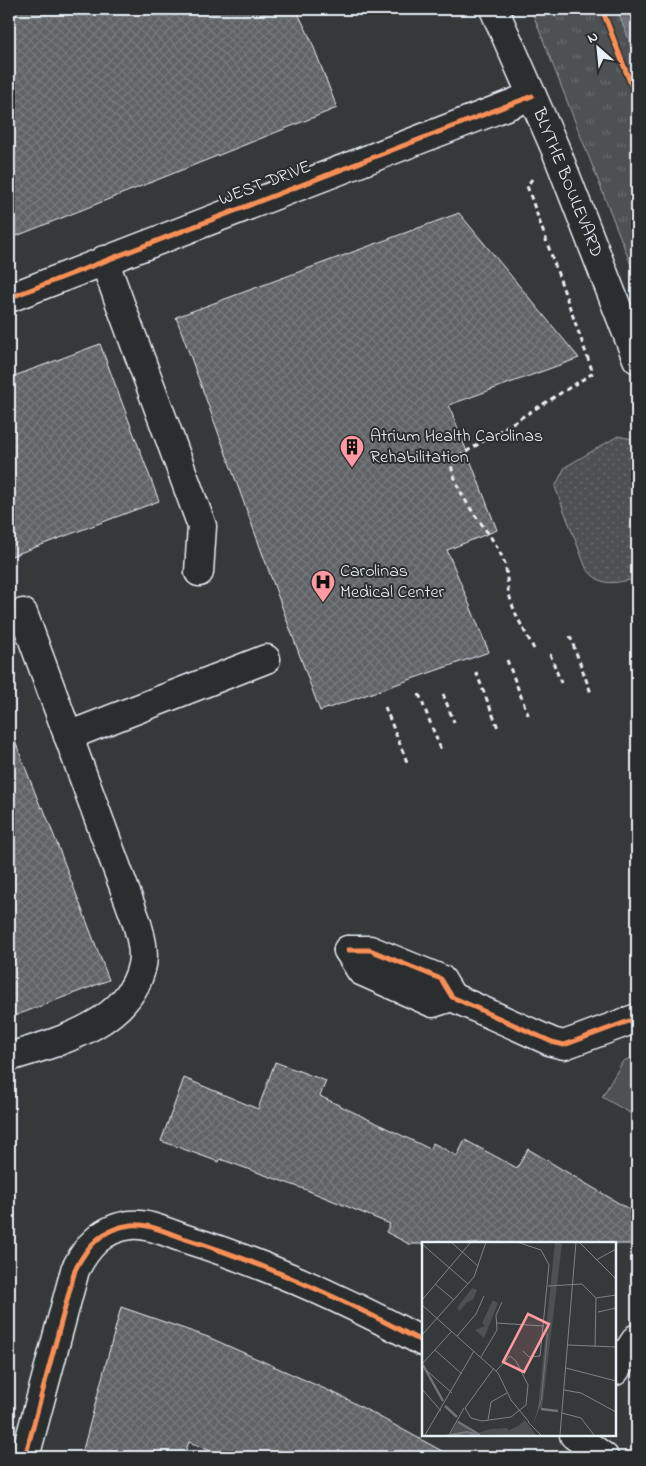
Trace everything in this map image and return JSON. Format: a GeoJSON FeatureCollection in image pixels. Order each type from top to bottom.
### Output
{"type":"FeatureCollection","features":[{"type":"Feature","properties":{"kind":"street","name":"BLYTHE BOULEVARD"},"geometry":{"type":"LineString","coordinates":[[494,9],[555,148],[637,359]]}},
{"type":"Feature","properties":{"kind":"street","name":"WEST DRIVE"},"geometry":{"type":"LineString","coordinates":[[9,298],[532,96]]}},
{"type":"Feature","properties":{"kind":"street"},"geometry":{"type":"LineString","coordinates":[[104,260],[202,526],[199,572]]}},
{"type":"Feature","properties":{"kind":"street"},"geometry":{"type":"LineString","coordinates":[[9,1057],[90,1027],[116,1011],[132,990],[142,965],[142,941],[136,920],[23,613]]}},
{"type":"Feature","properties":{"kind":"street"},"geometry":{"type":"LineString","coordinates":[[68,736],[266,659]]}},
{"type":"Feature","properties":{"kind":"street"},"geometry":{"type":"LineString","coordinates":[[452,997],[552,1042],[564,1045],[637,1018]]}},
{"type":"Feature","properties":{"kind":"street"},"geometry":{"type":"LineString","coordinates":[[25,1457],[74,1270],[86,1248],[107,1232],[131,1225],[144,1226],[214,1248],[300,1280],[422,1341]]}},
{"type":"Feature","properties":{"kind":"street"},"geometry":{"type":"LineString","coordinates":[[616,1370],[637,1338]]}},
{"type":"Feature","properties":{"kind":"street"},"geometry":{"type":"LineString","coordinates":[[575,1436],[604,1457]]}},
{"type":"Feature","properties":{"kind":"path"},"geometry":{"type":"LineString","coordinates":[[534,174],[527,186],[593,373],[456,458],[451,465],[455,480],[470,511],[504,560],[509,593],[517,616],[534,650]]}},
{"type":"Feature","properties":{"kind":"path"},"geometry":{"type":"LineString","coordinates":[[570,636],[591,693]]}},
{"type":"Feature","properties":{"kind":"path"},"geometry":{"type":"LineString","coordinates":[[550,654],[561,683]]}},
{"type":"Feature","properties":{"kind":"path"},"geometry":{"type":"LineString","coordinates":[[508,660],[529,716]]}},
{"type":"Feature","properties":{"kind":"path"},"geometry":{"type":"LineString","coordinates":[[476,672],[498,728]]}},
{"type":"Feature","properties":{"kind":"path"},"geometry":{"type":"LineString","coordinates":[[419,694],[441,750]]}},
{"type":"Feature","properties":{"kind":"path"},"geometry":{"type":"LineString","coordinates":[[443,694],[454,722]]}},
{"type":"Feature","properties":{"kind":"path"},"geometry":{"type":"LineString","coordinates":[[386,707],[407,762]]}},
{"type":"Feature","properties":{"kind":"green space"},"geometry":{"type":"Polygon","coordinates":[[[531,9],[637,9],[637,280],[531,9]]]}},
{"type":"Feature","properties":{"kind":"green space"},"geometry":{"type":"Polygon","coordinates":[[[618,436],[637,440],[637,579],[609,583],[597,579],[586,568],[555,487],[565,467],[618,436]]]}},
{"type":"Feature","properties":{"kind":"green space"},"geometry":{"type":"Polygon","coordinates":[[[631,1058],[637,1062],[637,1117],[602,1097],[623,1061],[631,1058]]]}},
{"type":"Feature","properties":{"kind":"water"},"geometry":{"type":"Polygon","coordinates":[[[617,9],[637,9],[637,62],[617,9]]]}},
{"type":"Feature","properties":{"kind":"building"},"geometry":{"type":"Polygon","coordinates":[[[9,9],[296,9],[311,40],[337,108],[9,239],[9,9]]]}},
{"type":"Feature","properties":{"kind":"building","name":"Atrium Health Carolinas Rehabilitation"},"geometry":{"type":"Polygon","coordinates":[[[459,213],[579,358],[449,405],[497,530],[447,550],[489,652],[320,711],[176,317],[459,213]]]}},
{"type":"Feature","properties":{"kind":"building"},"geometry":{"type":"Polygon","coordinates":[[[100,344],[159,501],[9,557],[9,378],[100,344]]]}},
{"type":"Feature","properties":{"kind":"building"},"geometry":{"type":"Polygon","coordinates":[[[11,731],[41,808],[43,807],[109,980],[9,1018],[9,732],[11,731]]]}},
{"type":"Feature","properties":{"kind":"building"},"geometry":{"type":"Polygon","coordinates":[[[275,1062],[326,1081],[320,1096],[430,1149],[433,1143],[457,1156],[465,1140],[517,1168],[528,1149],[637,1214],[637,1244],[616,1244],[616,1242],[422,1242],[422,1244],[409,1244],[386,1232],[390,1224],[304,1189],[220,1159],[219,1162],[161,1141],[184,1078],[258,1109],[275,1062]]]}},
{"type":"Feature","properties":{"kind":"building"},"geometry":{"type":"Polygon","coordinates":[[[121,1307],[208,1337],[343,1397],[453,1457],[225,1457],[189,1442],[183,1457],[81,1457],[121,1307]]]}},
{"type":"Feature","properties":{"kind":"cycle path"},"geometry":{"type":"LineString","coordinates":[[602,9],[637,100]]}},
{"type":"Feature","properties":{"kind":"cycle path"},"geometry":{"type":"LineString","coordinates":[[9,298],[532,96]]}},
{"type":"Feature","properties":{"kind":"cycle path"},"geometry":{"type":"LineString","coordinates":[[348,950],[370,950],[441,979],[452,997],[552,1042],[564,1045],[637,1018]]}},
{"type":"Feature","properties":{"kind":"cycle path"},"geometry":{"type":"LineString","coordinates":[[25,1457],[75,1270],[85,1253],[97,1240],[104,1234],[121,1227],[131,1225],[152,1227],[247,1260],[336,1298],[422,1341]]}},
{"type":"Feature","properties":{"kind":"place","name":"Atrium Health Carolinas Rehabilitation"},"geometry":{"type":"Point","coordinates":[352,468]}},
{"type":"Feature","properties":{"kind":"place","name":"Carolinas Medical Center"},"geometry":{"type":"Point","coordinates":[323,603]}}]}
